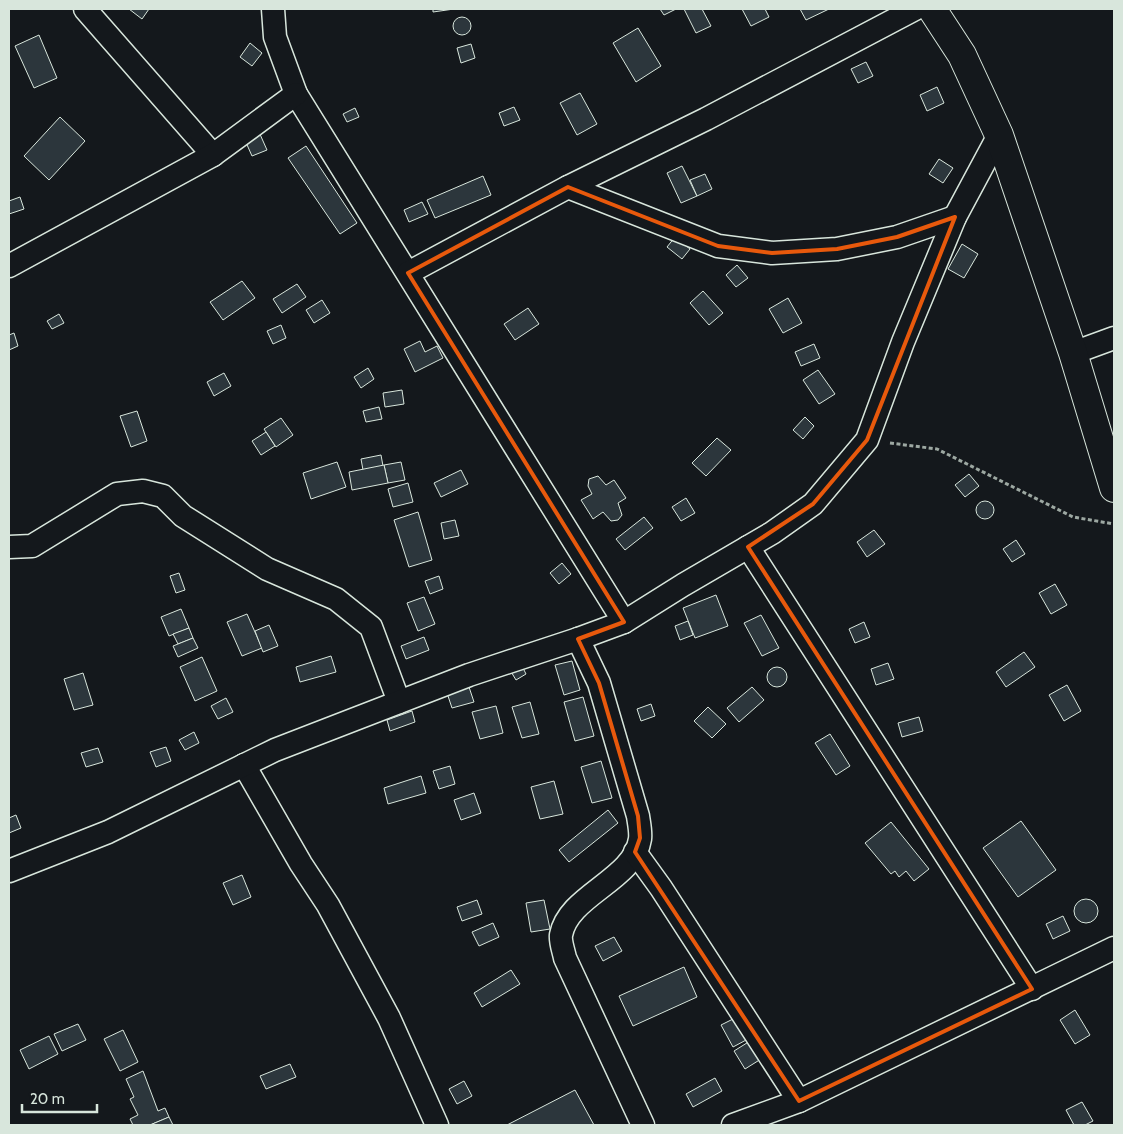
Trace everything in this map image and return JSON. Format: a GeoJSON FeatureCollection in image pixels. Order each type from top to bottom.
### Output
{"type":"FeatureCollection","features":[{"type":"Feature","properties":{"kind":"street"},"geometry":{"type":"LineString","coordinates":[[85,9],[213,155]]}},
{"type":"Feature","properties":{"kind":"street"},"geometry":{"type":"LineString","coordinates":[[273,9],[275,37],[296,94],[624,622]]}},
{"type":"Feature","properties":{"kind":"street"},"geometry":{"type":"LineString","coordinates":[[408,273],[568,187],[706,119],[915,9]]}},
{"type":"Feature","properties":{"kind":"street"},"geometry":{"type":"LineString","coordinates":[[932,9],[962,55],[999,135],[1073,353],[1114,488]]}},
{"type":"Feature","properties":{"kind":"street"},"geometry":{"type":"LineString","coordinates":[[9,266],[213,155],[296,94]]}},
{"type":"Feature","properties":{"kind":"street"},"geometry":{"type":"LineString","coordinates":[[9,871],[108,832],[274,750],[469,675],[578,640],[624,622],[748,547],[813,504],[867,440],[903,342],[954,217],[999,135]]}},
{"type":"Feature","properties":{"kind":"street"},"geometry":{"type":"LineString","coordinates":[[568,187],[718,246],[772,253],[837,249],[897,237],[954,217]]}},
{"type":"Feature","properties":{"kind":"street"},"geometry":{"type":"LineString","coordinates":[[1073,353],[1114,338]]}},
{"type":"Feature","properties":{"kind":"street"},"geometry":{"type":"LineString","coordinates":[[9,547],[32,546],[117,494],[143,491],[163,496],[183,516],[208,532],[267,569],[336,599],[371,627],[399,702]]}},
{"type":"Feature","properties":{"kind":"street"},"geometry":{"type":"LineString","coordinates":[[748,547],[1032,989]]}},
{"type":"Feature","properties":{"kind":"street"},"geometry":{"type":"LineString","coordinates":[[578,640],[599,683],[638,816],[640,838],[635,852],[612,879],[584,901],[567,921],[561,936],[565,958],[642,1125]]}},
{"type":"Feature","properties":{"kind":"street"},"geometry":{"type":"LineString","coordinates":[[244,765],[297,857],[328,905],[372,986],[389,1018],[437,1125]]}},
{"type":"Feature","properties":{"kind":"street"},"geometry":{"type":"LineString","coordinates":[[635,852],[667,896],[799,1101]]}},
{"type":"Feature","properties":{"kind":"street"},"geometry":{"type":"LineString","coordinates":[[733,1125],[799,1101],[1114,948]]}},
{"type":"Feature","properties":{"kind":"path"},"geometry":{"type":"LineString","coordinates":[[867,440],[938,449],[1073,517],[1114,524]]}},
{"type":"Feature","properties":{"kind":"highlighted area"},"geometry":{"type":"Polygon","coordinates":[[[568,187],[718,246],[772,253],[837,249],[897,237],[955,217],[867,440],[813,504],[748,547],[1032,989],[799,1101],[635,852],[640,838],[638,816],[599,683],[578,639],[624,622],[408,273],[568,187]]]}},
{"type":"Feature","properties":{"kind":"building"},"geometry":{"type":"Polygon","coordinates":[[[129,9],[149,9],[142,19],[129,9]]]}},
{"type":"Feature","properties":{"kind":"building"},"geometry":{"type":"Polygon","coordinates":[[[433,9],[454,9],[433,12],[433,9]]]}},
{"type":"Feature","properties":{"kind":"building"},"geometry":{"type":"Polygon","coordinates":[[[660,9],[676,9],[664,15],[660,9]]]}},
{"type":"Feature","properties":{"kind":"building"},"geometry":{"type":"Polygon","coordinates":[[[684,9],[702,9],[711,26],[696,33],[684,9]]]}},
{"type":"Feature","properties":{"kind":"building"},"geometry":{"type":"Polygon","coordinates":[[[742,9],[765,9],[769,17],[751,26],[742,9]]]}},
{"type":"Feature","properties":{"kind":"building"},"geometry":{"type":"Polygon","coordinates":[[[800,9],[829,9],[806,20],[800,9]]]}},
{"type":"Feature","properties":{"kind":"building"},"geometry":{"type":"Polygon","coordinates":[[[462,17],[468,20],[471,26],[468,32],[462,35],[456,32],[453,26],[456,20],[462,17]]]}},
{"type":"Feature","properties":{"kind":"building"},"geometry":{"type":"Polygon","coordinates":[[[638,28],[661,66],[636,82],[613,43],[638,28]]]}},
{"type":"Feature","properties":{"kind":"building"},"geometry":{"type":"Polygon","coordinates":[[[39,35],[57,78],[34,88],[15,46],[39,35]]]}},
{"type":"Feature","properties":{"kind":"building"},"geometry":{"type":"Polygon","coordinates":[[[250,43],[262,53],[252,66],[240,57],[250,43]]]}},
{"type":"Feature","properties":{"kind":"building"},"geometry":{"type":"Polygon","coordinates":[[[471,44],[475,58],[461,63],[457,48],[471,44]]]}},
{"type":"Feature","properties":{"kind":"building"},"geometry":{"type":"Polygon","coordinates":[[[866,62],[873,76],[858,83],[851,69],[866,62]]]}},
{"type":"Feature","properties":{"kind":"building"},"geometry":{"type":"Polygon","coordinates":[[[937,87],[944,103],[927,111],[920,95],[937,87]]]}},
{"type":"Feature","properties":{"kind":"building"},"geometry":{"type":"Polygon","coordinates":[[[580,93],[597,124],[577,135],[560,103],[580,93]]]}},
{"type":"Feature","properties":{"kind":"building"},"geometry":{"type":"Polygon","coordinates":[[[514,107],[520,120],[504,126],[499,113],[514,107]]]}},
{"type":"Feature","properties":{"kind":"building"},"geometry":{"type":"Polygon","coordinates":[[[355,108],[359,117],[347,122],[343,114],[355,108]]]}},
{"type":"Feature","properties":{"kind":"building"},"geometry":{"type":"Polygon","coordinates":[[[60,117],[85,141],[49,180],[24,156],[60,117]]]}},
{"type":"Feature","properties":{"kind":"building"},"geometry":{"type":"Polygon","coordinates":[[[259,132],[267,150],[252,156],[244,138],[259,132]]]}},
{"type":"Feature","properties":{"kind":"building"},"geometry":{"type":"Polygon","coordinates":[[[306,146],[357,223],[340,234],[288,158],[306,146]]]}},
{"type":"Feature","properties":{"kind":"building"},"geometry":{"type":"Polygon","coordinates":[[[939,159],[953,168],[943,183],[929,174],[939,159]]]}},
{"type":"Feature","properties":{"kind":"building"},"geometry":{"type":"Polygon","coordinates":[[[682,166],[697,196],[681,203],[667,173],[682,166]]]}},
{"type":"Feature","properties":{"kind":"building"},"geometry":{"type":"Polygon","coordinates":[[[705,174],[712,189],[697,196],[690,180],[705,174]]]}},
{"type":"Feature","properties":{"kind":"building"},"geometry":{"type":"Polygon","coordinates":[[[483,176],[491,195],[435,218],[427,200],[483,176]]]}},
{"type":"Feature","properties":{"kind":"building"},"geometry":{"type":"Polygon","coordinates":[[[20,197],[24,209],[9,214],[9,201],[20,197]]]}},
{"type":"Feature","properties":{"kind":"building"},"geometry":{"type":"Polygon","coordinates":[[[422,202],[428,214],[409,222],[404,210],[422,202]]]}},
{"type":"Feature","properties":{"kind":"building"},"geometry":{"type":"Polygon","coordinates":[[[675,237],[690,249],[682,259],[667,247],[675,237]]]}},
{"type":"Feature","properties":{"kind":"building"},"geometry":{"type":"Polygon","coordinates":[[[962,244],[978,254],[964,278],[948,269],[962,244]]]}},
{"type":"Feature","properties":{"kind":"building"},"geometry":{"type":"Polygon","coordinates":[[[737,265],[748,278],[736,287],[726,275],[737,265]]]}},
{"type":"Feature","properties":{"kind":"building"},"geometry":{"type":"Polygon","coordinates":[[[242,281],[255,298],[223,320],[210,302],[242,281]]]}},
{"type":"Feature","properties":{"kind":"building"},"geometry":{"type":"Polygon","coordinates":[[[297,284],[306,297],[282,313],[273,299],[297,284]]]}},
{"type":"Feature","properties":{"kind":"building"},"geometry":{"type":"Polygon","coordinates":[[[703,291],[723,313],[709,325],[690,303],[703,291]]]}},
{"type":"Feature","properties":{"kind":"building"},"geometry":{"type":"Polygon","coordinates":[[[788,298],[802,323],[783,333],[769,309],[788,298]]]}},
{"type":"Feature","properties":{"kind":"building"},"geometry":{"type":"Polygon","coordinates":[[[322,300],[330,313],[314,323],[306,310],[322,300]]]}},
{"type":"Feature","properties":{"kind":"building"},"geometry":{"type":"Polygon","coordinates":[[[528,308],[539,324],[515,340],[504,324],[528,308]]]}},
{"type":"Feature","properties":{"kind":"building"},"geometry":{"type":"Polygon","coordinates":[[[59,314],[64,323],[52,329],[47,321],[59,314]]]}},
{"type":"Feature","properties":{"kind":"building"},"geometry":{"type":"Polygon","coordinates":[[[281,325],[286,338],[273,344],[267,331],[281,325]]]}},
{"type":"Feature","properties":{"kind":"building"},"geometry":{"type":"Polygon","coordinates":[[[14,333],[18,346],[9,350],[9,335],[14,333]]]}},
{"type":"Feature","properties":{"kind":"building"},"geometry":{"type":"Polygon","coordinates":[[[420,341],[425,352],[437,346],[443,358],[415,372],[404,349],[420,341]]]}},
{"type":"Feature","properties":{"kind":"building"},"geometry":{"type":"Polygon","coordinates":[[[814,344],[820,358],[801,366],[795,352],[814,344]]]}},
{"type":"Feature","properties":{"kind":"building"},"geometry":{"type":"Polygon","coordinates":[[[368,368],[374,379],[361,388],[354,377],[368,368]]]}},
{"type":"Feature","properties":{"kind":"building"},"geometry":{"type":"Polygon","coordinates":[[[818,370],[835,394],[819,404],[803,380],[818,370]]]}},
{"type":"Feature","properties":{"kind":"building"},"geometry":{"type":"Polygon","coordinates":[[[224,373],[231,386],[214,396],[207,382],[224,373]]]}},
{"type":"Feature","properties":{"kind":"building"},"geometry":{"type":"Polygon","coordinates":[[[402,390],[404,404],[385,407],[383,393],[402,390]]]}},
{"type":"Feature","properties":{"kind":"building"},"geometry":{"type":"Polygon","coordinates":[[[379,407],[382,419],[366,422],[363,411],[379,407]]]}},
{"type":"Feature","properties":{"kind":"building"},"geometry":{"type":"Polygon","coordinates":[[[137,411],[147,441],[131,447],[120,416],[137,411]]]}},
{"type":"Feature","properties":{"kind":"building"},"geometry":{"type":"Polygon","coordinates":[[[805,417],[814,426],[803,439],[793,430],[805,417]]]}},
{"type":"Feature","properties":{"kind":"building"},"geometry":{"type":"Polygon","coordinates":[[[281,418],[293,435],[276,447],[264,429],[281,418]]]}},
{"type":"Feature","properties":{"kind":"building"},"geometry":{"type":"Polygon","coordinates":[[[266,432],[275,446],[261,455],[252,441],[266,432]]]}},
{"type":"Feature","properties":{"kind":"building"},"geometry":{"type":"Polygon","coordinates":[[[717,438],[731,450],[706,476],[692,463],[717,438]]]}},
{"type":"Feature","properties":{"kind":"building"},"geometry":{"type":"Polygon","coordinates":[[[381,455],[383,466],[363,470],[361,459],[381,455]]]}},
{"type":"Feature","properties":{"kind":"building"},"geometry":{"type":"Polygon","coordinates":[[[337,462],[346,487],[311,499],[303,473],[337,462]]]}},
{"type":"Feature","properties":{"kind":"building"},"geometry":{"type":"Polygon","coordinates":[[[401,462],[405,480],[388,483],[384,465],[401,462]]]}},
{"type":"Feature","properties":{"kind":"building"},"geometry":{"type":"Polygon","coordinates":[[[384,465],[388,483],[352,490],[349,472],[384,465]]]}},
{"type":"Feature","properties":{"kind":"building"},"geometry":{"type":"Polygon","coordinates":[[[461,470],[468,484],[441,497],[434,483],[461,470]]]}},
{"type":"Feature","properties":{"kind":"building"},"geometry":{"type":"Polygon","coordinates":[[[969,474],[979,486],[965,497],[955,485],[969,474]]]}},
{"type":"Feature","properties":{"kind":"building"},"geometry":{"type":"Polygon","coordinates":[[[598,476],[606,485],[614,480],[626,498],[618,503],[622,515],[618,520],[611,521],[603,512],[593,519],[581,500],[592,494],[588,486],[589,479],[598,476]]]}},
{"type":"Feature","properties":{"kind":"building"},"geometry":{"type":"Polygon","coordinates":[[[408,483],[413,502],[393,507],[388,489],[408,483]]]}},
{"type":"Feature","properties":{"kind":"building"},"geometry":{"type":"Polygon","coordinates":[[[686,498],[695,513],[681,521],[672,507],[686,498]]]}},
{"type":"Feature","properties":{"kind":"building"},"geometry":{"type":"Polygon","coordinates":[[[981,501],[989,501],[994,506],[992,517],[981,519],[976,514],[976,506],[981,501]]]}},
{"type":"Feature","properties":{"kind":"building"},"geometry":{"type":"Polygon","coordinates":[[[418,512],[432,560],[409,567],[394,520],[418,512]]]}},
{"type":"Feature","properties":{"kind":"building"},"geometry":{"type":"Polygon","coordinates":[[[644,517],[653,528],[625,550],[616,539],[644,517]]]}},
{"type":"Feature","properties":{"kind":"building"},"geometry":{"type":"Polygon","coordinates":[[[455,520],[459,536],[444,539],[441,523],[455,520]]]}},
{"type":"Feature","properties":{"kind":"building"},"geometry":{"type":"Polygon","coordinates":[[[874,530],[885,544],[867,557],[857,542],[874,530]]]}},
{"type":"Feature","properties":{"kind":"building"},"geometry":{"type":"Polygon","coordinates":[[[1016,540],[1025,554],[1012,562],[1003,549],[1016,540]]]}},
{"type":"Feature","properties":{"kind":"building"},"geometry":{"type":"Polygon","coordinates":[[[562,563],[571,574],[559,584],[550,573],[562,563]]]}},
{"type":"Feature","properties":{"kind":"building"},"geometry":{"type":"Polygon","coordinates":[[[179,573],[185,590],[176,593],[170,576],[179,573]]]}},
{"type":"Feature","properties":{"kind":"building"},"geometry":{"type":"Polygon","coordinates":[[[439,576],[443,589],[430,594],[425,581],[439,576]]]}},
{"type":"Feature","properties":{"kind":"building"},"geometry":{"type":"Polygon","coordinates":[[[1055,584],[1067,605],[1051,614],[1039,593],[1055,584]]]}},
{"type":"Feature","properties":{"kind":"building"},"geometry":{"type":"Polygon","coordinates":[[[716,595],[728,626],[695,638],[683,608],[716,595]]]}},
{"type":"Feature","properties":{"kind":"building"},"geometry":{"type":"Polygon","coordinates":[[[424,597],[435,624],[418,631],[407,603],[424,597]]]}},
{"type":"Feature","properties":{"kind":"building"},"geometry":{"type":"Polygon","coordinates":[[[181,609],[189,628],[169,636],[161,617],[181,609]]]}},
{"type":"Feature","properties":{"kind":"building"},"geometry":{"type":"Polygon","coordinates":[[[247,614],[262,648],[242,656],[227,622],[247,614]]]}},
{"type":"Feature","properties":{"kind":"building"},"geometry":{"type":"Polygon","coordinates":[[[761,615],[779,648],[762,656],[744,623],[761,615]]]}},
{"type":"Feature","properties":{"kind":"building"},"geometry":{"type":"Polygon","coordinates":[[[688,621],[693,635],[680,640],[675,626],[688,621]]]}},
{"type":"Feature","properties":{"kind":"building"},"geometry":{"type":"Polygon","coordinates":[[[864,622],[870,637],[855,643],[849,629],[864,622]]]}},
{"type":"Feature","properties":{"kind":"building"},"geometry":{"type":"Polygon","coordinates":[[[269,625],[278,646],[263,652],[255,631],[269,625]]]}},
{"type":"Feature","properties":{"kind":"building"},"geometry":{"type":"Polygon","coordinates":[[[189,628],[193,638],[178,644],[173,634],[189,628]]]}},
{"type":"Feature","properties":{"kind":"building"},"geometry":{"type":"Polygon","coordinates":[[[424,637],[429,650],[406,659],[401,646],[424,637]]]}},
{"type":"Feature","properties":{"kind":"building"},"geometry":{"type":"Polygon","coordinates":[[[193,638],[198,648],[178,657],[173,646],[193,638]]]}},
{"type":"Feature","properties":{"kind":"building"},"geometry":{"type":"Polygon","coordinates":[[[1024,652],[1035,667],[1006,687],[996,672],[1024,652]]]}},
{"type":"Feature","properties":{"kind":"building"},"geometry":{"type":"Polygon","coordinates":[[[331,656],[336,672],[300,682],[296,667],[331,656]]]}},
{"type":"Feature","properties":{"kind":"building"},"geometry":{"type":"Polygon","coordinates":[[[202,657],[217,691],[195,701],[180,667],[202,657]]]}},
{"type":"Feature","properties":{"kind":"building"},"geometry":{"type":"Polygon","coordinates":[[[572,661],[580,690],[564,695],[555,665],[572,661]]]}},
{"type":"Feature","properties":{"kind":"building"},"geometry":{"type":"Polygon","coordinates":[[[888,663],[894,679],[876,685],[871,669],[888,663]]]}},
{"type":"Feature","properties":{"kind":"building"},"geometry":{"type":"Polygon","coordinates":[[[521,664],[526,674],[516,680],[510,670],[521,664]]]}},
{"type":"Feature","properties":{"kind":"building"},"geometry":{"type":"Polygon","coordinates":[[[777,667],[784,670],[787,677],[784,684],[777,687],[770,684],[767,677],[770,670],[777,667]]]}},
{"type":"Feature","properties":{"kind":"building"},"geometry":{"type":"Polygon","coordinates":[[[83,673],[93,705],[74,710],[64,679],[83,673]]]}},
{"type":"Feature","properties":{"kind":"building"},"geometry":{"type":"Polygon","coordinates":[[[1067,685],[1081,711],[1064,721],[1049,695],[1067,685]]]}},
{"type":"Feature","properties":{"kind":"building"},"geometry":{"type":"Polygon","coordinates":[[[469,687],[474,702],[452,708],[447,693],[469,687]]]}},
{"type":"Feature","properties":{"kind":"building"},"geometry":{"type":"Polygon","coordinates":[[[752,687],[764,700],[739,722],[727,708],[752,687]]]}},
{"type":"Feature","properties":{"kind":"building"},"geometry":{"type":"Polygon","coordinates":[[[583,697],[594,736],[575,741],[564,702],[583,697]]]}},
{"type":"Feature","properties":{"kind":"building"},"geometry":{"type":"Polygon","coordinates":[[[226,698],[233,712],[218,719],[211,706],[226,698]]]}},
{"type":"Feature","properties":{"kind":"building"},"geometry":{"type":"Polygon","coordinates":[[[530,702],[539,734],[522,738],[512,707],[530,702]]]}},
{"type":"Feature","properties":{"kind":"building"},"geometry":{"type":"Polygon","coordinates":[[[651,704],[655,716],[641,721],[637,709],[651,704]]]}},
{"type":"Feature","properties":{"kind":"building"},"geometry":{"type":"Polygon","coordinates":[[[496,706],[503,733],[480,739],[472,712],[496,706]]]}},
{"type":"Feature","properties":{"kind":"building"},"geometry":{"type":"Polygon","coordinates":[[[708,707],[726,724],[712,738],[694,721],[708,707]]]}},
{"type":"Feature","properties":{"kind":"building"},"geometry":{"type":"Polygon","coordinates":[[[412,711],[415,722],[390,731],[387,720],[412,711]]]}},
{"type":"Feature","properties":{"kind":"building"},"geometry":{"type":"Polygon","coordinates":[[[919,717],[923,731],[902,737],[898,723],[919,717]]]}},
{"type":"Feature","properties":{"kind":"building"},"geometry":{"type":"Polygon","coordinates":[[[194,732],[199,743],[185,750],[179,740],[194,732]]]}},
{"type":"Feature","properties":{"kind":"building"},"geometry":{"type":"Polygon","coordinates":[[[830,734],[850,766],[836,775],[815,743],[830,734]]]}},
{"type":"Feature","properties":{"kind":"building"},"geometry":{"type":"Polygon","coordinates":[[[166,747],[171,761],[156,767],[150,752],[166,747]]]}},
{"type":"Feature","properties":{"kind":"building"},"geometry":{"type":"Polygon","coordinates":[[[98,748],[103,762],[86,767],[81,753],[98,748]]]}},
{"type":"Feature","properties":{"kind":"building"},"geometry":{"type":"Polygon","coordinates":[[[601,761],[612,798],[592,803],[581,767],[601,761]]]}},
{"type":"Feature","properties":{"kind":"building"},"geometry":{"type":"Polygon","coordinates":[[[450,766],[455,784],[439,789],[433,771],[450,766]]]}},
{"type":"Feature","properties":{"kind":"building"},"geometry":{"type":"Polygon","coordinates":[[[421,776],[426,793],[388,804],[384,788],[421,776]]]}},
{"type":"Feature","properties":{"kind":"building"},"geometry":{"type":"Polygon","coordinates":[[[554,781],[563,814],[540,819],[531,787],[554,781]]]}},
{"type":"Feature","properties":{"kind":"building"},"geometry":{"type":"Polygon","coordinates":[[[474,793],[481,813],[461,820],[454,800],[474,793]]]}},
{"type":"Feature","properties":{"kind":"building"},"geometry":{"type":"Polygon","coordinates":[[[608,810],[618,823],[569,862],[559,850],[608,810]]]}},
{"type":"Feature","properties":{"kind":"building"},"geometry":{"type":"Polygon","coordinates":[[[16,815],[21,828],[9,833],[9,818],[16,815]]]}},
{"type":"Feature","properties":{"kind":"building"},"geometry":{"type":"Polygon","coordinates":[[[1021,821],[1056,870],[1018,897],[983,848],[1021,821]]]}},
{"type":"Feature","properties":{"kind":"building"},"geometry":{"type":"Polygon","coordinates":[[[891,822],[929,869],[914,881],[906,871],[899,877],[895,871],[891,874],[865,843],[891,822]]]}},
{"type":"Feature","properties":{"kind":"building"},"geometry":{"type":"Polygon","coordinates":[[[242,875],[251,897],[233,905],[223,883],[242,875]]]}},
{"type":"Feature","properties":{"kind":"building"},"geometry":{"type":"Polygon","coordinates":[[[1086,899],[1095,902],[1098,911],[1095,920],[1086,923],[1077,920],[1074,911],[1077,902],[1086,899]]]}},
{"type":"Feature","properties":{"kind":"building"},"geometry":{"type":"Polygon","coordinates":[[[477,900],[482,914],[462,921],[457,907],[477,900]]]}},
{"type":"Feature","properties":{"kind":"building"},"geometry":{"type":"Polygon","coordinates":[[[544,900],[550,929],[531,932],[526,903],[544,900]]]}},
{"type":"Feature","properties":{"kind":"building"},"geometry":{"type":"Polygon","coordinates":[[[1063,916],[1070,931],[1053,939],[1046,924],[1063,916]]]}},
{"type":"Feature","properties":{"kind":"building"},"geometry":{"type":"Polygon","coordinates":[[[493,923],[499,937],[479,946],[472,932],[493,923]]]}},
{"type":"Feature","properties":{"kind":"building"},"geometry":{"type":"Polygon","coordinates":[[[614,937],[622,951],[603,961],[595,946],[614,937]]]}},
{"type":"Feature","properties":{"kind":"building"},"geometry":{"type":"Polygon","coordinates":[[[684,967],[697,997],[633,1026],[619,996],[684,967]]]}},
{"type":"Feature","properties":{"kind":"building"},"geometry":{"type":"Polygon","coordinates":[[[511,970],[520,984],[482,1007],[474,993],[511,970]]]}},
{"type":"Feature","properties":{"kind":"building"},"geometry":{"type":"Polygon","coordinates":[[[1075,1010],[1090,1035],[1075,1044],[1060,1020],[1075,1010]]]}},
{"type":"Feature","properties":{"kind":"building"},"geometry":{"type":"Polygon","coordinates":[[[737,1017],[748,1039],[733,1047],[721,1025],[737,1017]]]}},
{"type":"Feature","properties":{"kind":"building"},"geometry":{"type":"Polygon","coordinates":[[[78,1024],[86,1040],[62,1051],[54,1034],[78,1024]]]}},
{"type":"Feature","properties":{"kind":"building"},"geometry":{"type":"Polygon","coordinates":[[[123,1030],[138,1062],[120,1071],[104,1039],[123,1030]]]}},
{"type":"Feature","properties":{"kind":"building"},"geometry":{"type":"Polygon","coordinates":[[[49,1036],[58,1054],[29,1069],[20,1050],[49,1036]]]}},
{"type":"Feature","properties":{"kind":"building"},"geometry":{"type":"Polygon","coordinates":[[[750,1041],[761,1059],[745,1069],[734,1051],[750,1041]]]}},
{"type":"Feature","properties":{"kind":"building"},"geometry":{"type":"Polygon","coordinates":[[[290,1064],[296,1077],[266,1089],[260,1076],[290,1064]]]}},
{"type":"Feature","properties":{"kind":"building"},"geometry":{"type":"Polygon","coordinates":[[[143,1071],[158,1111],[165,1108],[169,1117],[150,1125],[133,1125],[130,1119],[138,1115],[130,1099],[134,1097],[126,1079],[143,1071]]]}},
{"type":"Feature","properties":{"kind":"building"},"geometry":{"type":"Polygon","coordinates":[[[715,1078],[722,1091],[693,1107],[686,1094],[715,1078]]]}},
{"type":"Feature","properties":{"kind":"building"},"geometry":{"type":"Polygon","coordinates":[[[464,1081],[472,1096],[457,1104],[449,1089],[464,1081]]]}},
{"type":"Feature","properties":{"kind":"building"},"geometry":{"type":"Polygon","coordinates":[[[575,1090],[594,1125],[507,1125],[575,1090]]]}},
{"type":"Feature","properties":{"kind":"building"},"geometry":{"type":"Polygon","coordinates":[[[1082,1102],[1093,1121],[1085,1125],[1074,1125],[1066,1110],[1082,1102]]]}},
{"type":"Feature","properties":{"kind":"building"},"geometry":{"type":"Polygon","coordinates":[[[169,1117],[173,1125],[150,1125],[169,1117]]]}}]}
